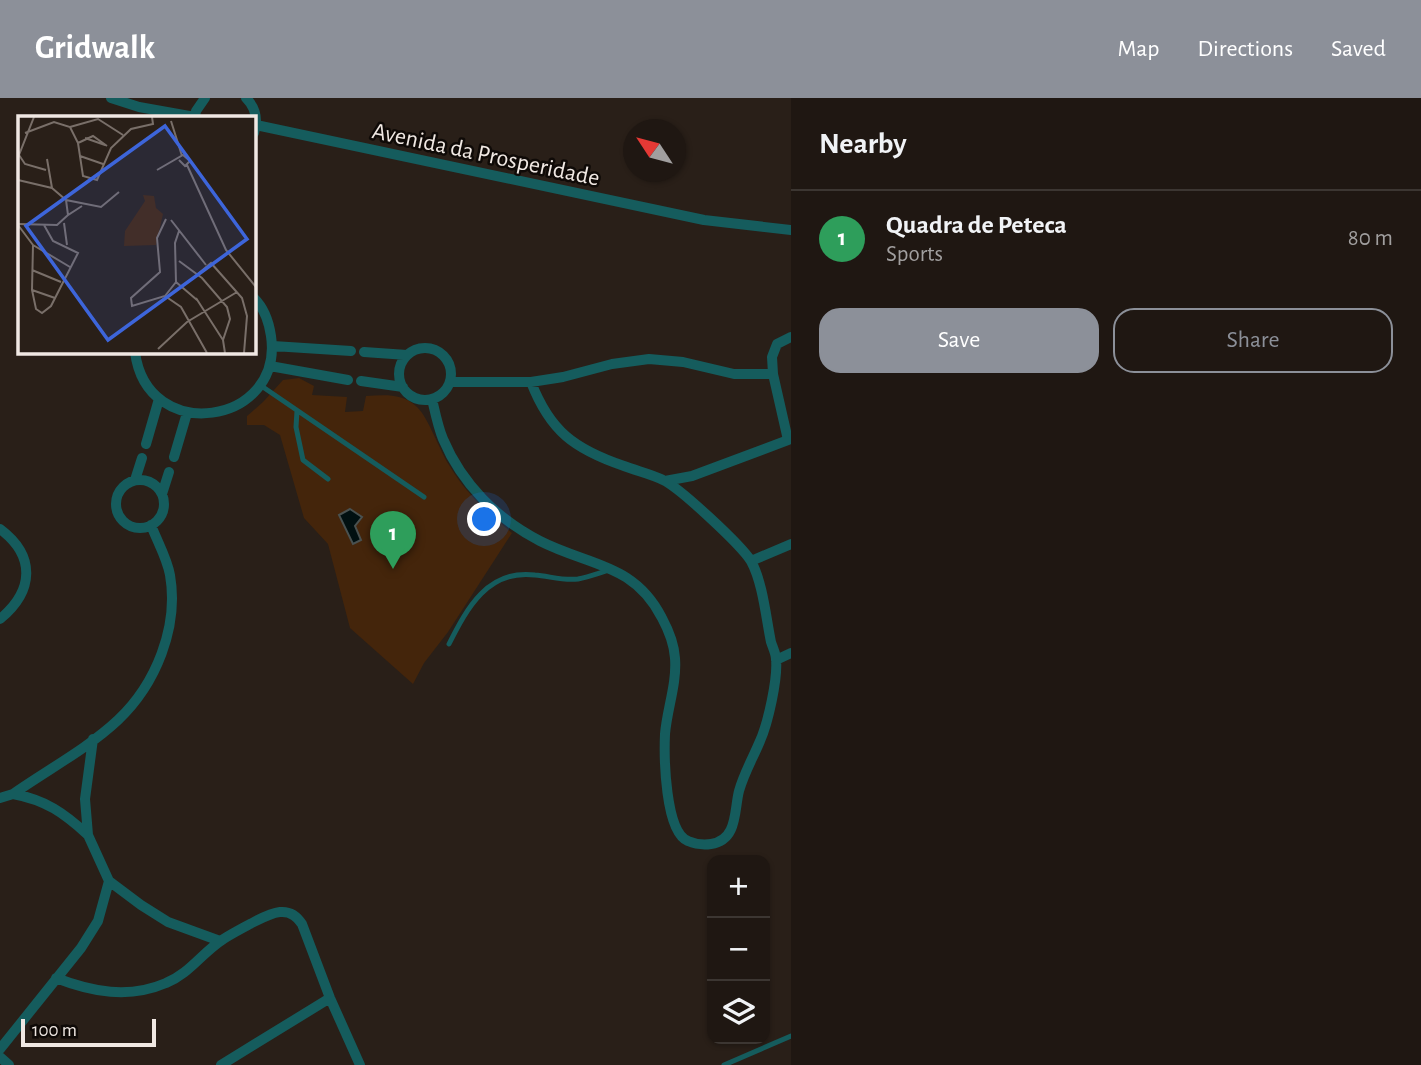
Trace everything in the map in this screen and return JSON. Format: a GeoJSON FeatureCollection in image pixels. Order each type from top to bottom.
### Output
{"type":"FeatureCollection","features":[{"type":"Feature","properties":{"kind":"street"},"geometry":{"type":"LineString","coordinates":[[111,98],[139,107],[189,116]]}},
{"type":"Feature","properties":{"kind":"street"},"geometry":{"type":"LineString","coordinates":[[195,116],[205,98]]}},
{"type":"Feature","properties":{"kind":"street"},"geometry":{"type":"LineString","coordinates":[[246,98],[255,116]]}},
{"type":"Feature","properties":{"kind":"street","name":"Avenida da Prosperidade"},"geometry":{"type":"LineString","coordinates":[[256,129],[704,220],[791,230]]}},
{"type":"Feature","properties":{"kind":"street"},"geometry":{"type":"LineString","coordinates":[[135,354],[136,364],[145,383],[172,408],[208,415],[228,410],[246,400],[260,384],[270,366],[273,346],[270,324],[256,300]]}},
{"type":"Feature","properties":{"kind":"street"},"geometry":{"type":"LineString","coordinates":[[665,481],[692,476],[790,440],[773,374],[772,357],[774,348],[782,340],[791,337]]}},
{"type":"Feature","properties":{"kind":"street"},"geometry":{"type":"LineString","coordinates":[[273,346],[351,351]]}},
{"type":"Feature","properties":{"kind":"street"},"geometry":{"type":"LineString","coordinates":[[361,382],[402,387],[415,398],[432,399],[440,396],[450,382],[450,365],[440,352],[423,348],[407,355],[364,352]]}},
{"type":"Feature","properties":{"kind":"street"},"geometry":{"type":"LineString","coordinates":[[402,387],[400,370],[407,355]]}},
{"type":"Feature","properties":{"kind":"street"},"geometry":{"type":"LineString","coordinates":[[450,382],[531,382],[612,364],[649,359],[683,362],[734,374],[773,374]]}},
{"type":"Feature","properties":{"kind":"street"},"geometry":{"type":"LineString","coordinates":[[270,366],[348,380]]}},
{"type":"Feature","properties":{"kind":"street"},"geometry":{"type":"LineString","coordinates":[[432,399],[442,438],[455,465],[487,505],[540,541],[612,569],[648,594],[671,636],[675,654],[676,672],[665,734],[667,788],[676,829],[687,841],[704,845],[716,844],[726,838],[733,827],[738,793],[764,733],[776,660],[766,609],[751,561],[718,527],[665,481],[608,461],[570,440],[547,416],[531,382]]}},
{"type":"Feature","properties":{"kind":"street"},"geometry":{"type":"LineString","coordinates":[[146,444],[159,398]]}},
{"type":"Feature","properties":{"kind":"street"},"geometry":{"type":"LineString","coordinates":[[174,457],[187,413]]}},
{"type":"Feature","properties":{"kind":"street"},"geometry":{"type":"LineString","coordinates":[[135,480],[142,458]]}},
{"type":"Feature","properties":{"kind":"street"},"geometry":{"type":"LineString","coordinates":[[162,494],[151,482],[135,480],[122,488],[118,495],[117,510],[120,517],[132,527],[152,525],[163,510],[162,494],[169,471]]}},
{"type":"Feature","properties":{"kind":"street"},"geometry":{"type":"LineString","coordinates":[[0,798],[13,794],[93,739],[118,720],[144,689],[162,656],[171,615],[170,574],[152,525]]}},
{"type":"Feature","properties":{"kind":"street"},"geometry":{"type":"LineString","coordinates":[[0,529],[12,538],[24,558],[27,570],[26,586],[13,608],[0,619]]}},
{"type":"Feature","properties":{"kind":"street"},"geometry":{"type":"LineString","coordinates":[[751,561],[791,544]]}},
{"type":"Feature","properties":{"kind":"street"},"geometry":{"type":"LineString","coordinates":[[776,660],[791,653]]}},
{"type":"Feature","properties":{"kind":"street"},"geometry":{"type":"LineString","coordinates":[[93,739],[85,799],[88,835],[109,881],[167,922],[220,941]]}},
{"type":"Feature","properties":{"kind":"street"},"geometry":{"type":"LineString","coordinates":[[13,794],[37,800],[66,814],[88,835]]}},
{"type":"Feature","properties":{"kind":"street"},"geometry":{"type":"LineString","coordinates":[[0,1049],[81,948],[98,920],[109,881]]}},
{"type":"Feature","properties":{"kind":"street"},"geometry":{"type":"LineString","coordinates":[[56,978],[98,992],[126,993],[155,987],[176,979],[220,941],[277,911],[291,912],[302,924],[330,998],[360,1065]]}},
{"type":"Feature","properties":{"kind":"street"},"geometry":{"type":"LineString","coordinates":[[221,1065],[330,998]]}},
{"type":"Feature","properties":{"kind":"street"},"geometry":{"type":"LineString","coordinates":[[0,1057],[9,1065]]}},
{"type":"Feature","properties":{"kind":"lane"},"geometry":{"type":"LineString","coordinates":[[260,384],[424,497]]}},
{"type":"Feature","properties":{"kind":"lane"},"geometry":{"type":"LineString","coordinates":[[297,411],[296,427],[303,460],[328,479]]}},
{"type":"Feature","properties":{"kind":"lane"},"geometry":{"type":"LineString","coordinates":[[449,644],[473,601],[494,582],[512,576],[534,574],[554,579],[578,579],[612,569]]}},
{"type":"Feature","properties":{"kind":"lane"},"geometry":{"type":"LineString","coordinates":[[724,1065],[791,1036]]}},
{"type":"Feature","properties":{"kind":"shaded area"},"geometry":{"type":"Polygon","coordinates":[[[299,378],[314,386],[312,395],[347,397],[345,412],[363,411],[366,396],[393,396],[412,402],[425,418],[456,476],[485,510],[512,533],[448,632],[424,663],[413,684],[350,628],[328,544],[304,518],[280,435],[264,425],[247,425],[247,416],[283,380],[299,378]]]}},
{"type":"Feature","properties":{"kind":"shaded area"},"geometry":{"type":"Polygon","coordinates":[[[350,509],[362,517],[355,526],[361,540],[353,544],[339,515],[350,509]]]}},
{"type":"Feature","properties":{"kind":"place","name":"Quadra de Peteca"},"geometry":{"type":"Point","coordinates":[393,569]}}]}
